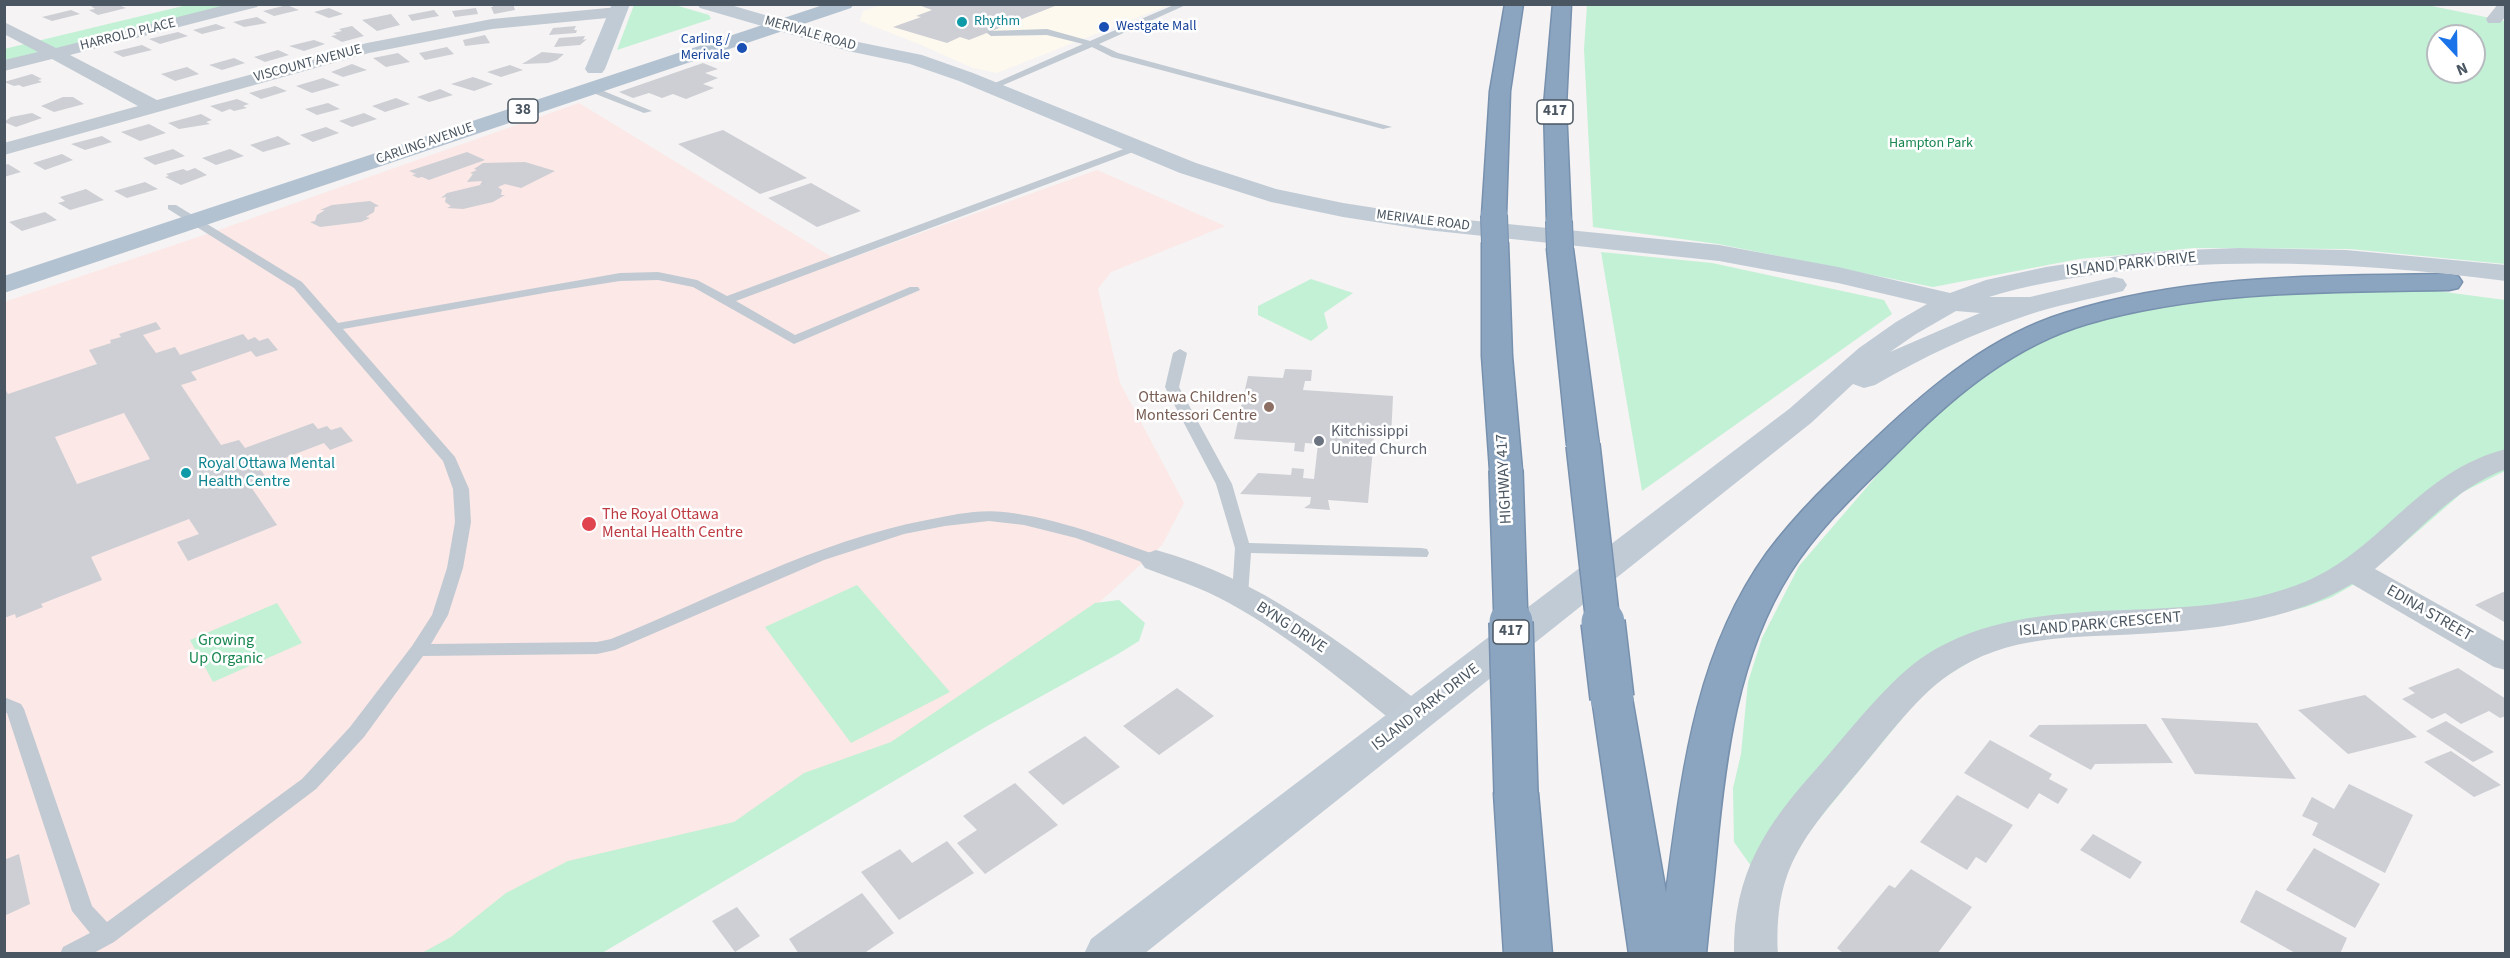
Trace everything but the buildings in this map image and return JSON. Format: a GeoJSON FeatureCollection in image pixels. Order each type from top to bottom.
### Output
{"type":"FeatureCollection","features":[{"type":"Feature","properties":{"kind":"highway","name":"HIGHWAY 417"},"geometry":{"type":"LineString","coordinates":[[1514,4],[1500,91],[1494,229],[1497,356],[1506,470],[1516,793],[1528,954]]}},
{"type":"Feature","properties":{"kind":"highway","name":"417"},"geometry":{"type":"LineString","coordinates":[[1562,4],[1555,106],[1559,235],[1611,698],[1653,954]]}},
{"type":"Feature","properties":{"kind":"highway"},"geometry":{"type":"LineString","coordinates":[[1682,954],[1703,773],[1716,707],[1728,664],[1751,607],[1785,554],[1822,510],[1936,397],[1977,367],[2021,340],[2074,320],[2125,306],[2216,291],[2292,286],[2449,282]]}},
{"type":"Feature","properties":{"kind":"main road","name":"MERIVALE ROAD"},"geometry":{"type":"LineString","coordinates":[[706,4],[786,14],[878,53],[915,59],[991,87],[1137,147],[1239,185],[1333,208],[1455,226],[1616,240],[1719,253],[1838,275],[1951,302],[1987,306],[2028,304]]}},
{"type":"Feature","properties":{"kind":"main road","name":"CARLING AVENUE"},"geometry":{"type":"LineString","coordinates":[[4,285],[195,222],[593,79],[786,14],[845,4]]}},
{"type":"Feature","properties":{"kind":"main road"},"geometry":{"type":"LineString","coordinates":[[593,79],[620,8]]}},
{"type":"Feature","properties":{"kind":"main road","name":"CARLING AVENUE"},"geometry":{"type":"LineString","coordinates":[[4,262],[172,207],[593,79],[753,11]]}},
{"type":"Feature","properties":{"kind":"main road","name":"ISLAND PARK DRIVE"},"geometry":{"type":"LineString","coordinates":[[1108,954],[1800,416],[1873,349],[1910,324],[1951,302],[1996,286],[2031,278],[2092,267],[2193,257],[2350,258],[2505,273]]}},
{"type":"Feature","properties":{"kind":"main road","name":"ISLAND PARK DRIVE"},"geometry":{"type":"LineString","coordinates":[[1800,416],[1911,351],[1970,326],[2028,304],[2120,284],[2227,273],[2344,274],[2505,289]]}},
{"type":"Feature","properties":{"kind":"street","name":"HARROLD PLACE"},"geometry":{"type":"LineString","coordinates":[[4,66],[251,4]]}},
{"type":"Feature","properties":{"kind":"street","name":"VISCOUNT AVENUE"},"geometry":{"type":"LineString","coordinates":[[4,149],[340,54],[492,24],[620,8]]}},
{"type":"Feature","properties":{"kind":"street"},"geometry":{"type":"LineString","coordinates":[[4,27],[155,107]]}},
{"type":"Feature","properties":{"kind":"street","name":"HARROLD PLACE"},"geometry":{"type":"LineString","coordinates":[[4,46],[57,34]]}},
{"type":"Feature","properties":{"kind":"street","name":"ISLAND PARK CRESCENT"},"geometry":{"type":"LineString","coordinates":[[1756,954],[1757,903],[1763,879],[1777,851],[1821,789],[1912,686],[1934,667],[1974,644],[2013,632],[2034,628],[2200,617],[2233,612],[2295,597],[2321,587],[2352,570],[2452,484],[2505,458]]}},
{"type":"Feature","properties":{"kind":"street","name":"BYNG DRIVE"},"geometry":{"type":"LineString","coordinates":[[1156,561],[1240,595],[1331,654],[1413,717]]}},
{"type":"Feature","properties":{"kind":"street","name":"EDINA STREET"},"geometry":{"type":"LineString","coordinates":[[2352,570],[2505,658]]}},
{"type":"Feature","properties":{"kind":"lane"},"geometry":{"type":"LineString","coordinates":[[991,87],[1095,45],[1184,4]]}},
{"type":"Feature","properties":{"kind":"lane"},"geometry":{"type":"LineString","coordinates":[[991,33],[1047,32],[1095,45],[1115,55],[1387,127]]}},
{"type":"Feature","properties":{"kind":"lane"},"geometry":{"type":"LineString","coordinates":[[593,79],[647,111]]}},
{"type":"Feature","properties":{"kind":"lane"},"geometry":{"type":"LineString","coordinates":[[727,300],[1137,147]]}},
{"type":"Feature","properties":{"kind":"lane"},"geometry":{"type":"LineString","coordinates":[[71,954],[106,934],[309,784],[357,732],[418,650],[440,615],[455,568],[463,522],[461,489],[450,460],[298,285],[172,207]]}},
{"type":"Feature","properties":{"kind":"lane"},"geometry":{"type":"LineString","coordinates":[[334,327],[620,277],[658,276],[695,283],[794,340],[914,290]]}},
{"type":"Feature","properties":{"kind":"lane"},"geometry":{"type":"LineString","coordinates":[[1180,353],[1172,387],[1224,483],[1243,548],[1240,595]]}},
{"type":"Feature","properties":{"kind":"lane"},"geometry":{"type":"LineString","coordinates":[[418,650],[597,648],[615,644],[840,548],[925,524],[974,517],[1004,517],[1056,527],[1098,539],[1156,561]]}},
{"type":"Feature","properties":{"kind":"lane"},"geometry":{"type":"LineString","coordinates":[[1243,548],[1421,553]]}},
{"type":"Feature","properties":{"kind":"lane"},"geometry":{"type":"LineString","coordinates":[[4,704],[15,709],[84,911],[106,934]]}},
{"type":"Feature","properties":{"kind":"shaded area"},"geometry":{"type":"Polygon","coordinates":[[[884,4],[1169,5],[997,73],[973,68],[860,21],[863,11],[884,4]]]}},
{"type":"Feature","properties":{"kind":"shaded area","name":"The Royal Ottawa Mental Health Centre"},"geometry":{"type":"Polygon","coordinates":[[[579,103],[840,262],[1097,170],[1225,226],[1111,272],[1098,289],[1120,383],[1184,503],[1162,545],[1031,665],[554,953],[5,953],[4,302],[213,232],[579,103]]]}},
{"type":"Feature","properties":{"kind":"green space","name":"Hampton Park"},"geometry":{"type":"Polygon","coordinates":[[[2422,4],[2505,21],[2505,264],[2350,249],[2194,248],[2079,259],[1933,287],[1718,244],[1593,227],[1584,49],[1587,5],[2422,4]]]}},
{"type":"Feature","properties":{"kind":"green space"},"geometry":{"type":"Polygon","coordinates":[[[187,5],[246,5],[5,64],[4,49],[187,5]]]}},
{"type":"Feature","properties":{"kind":"green space"},"geometry":{"type":"Polygon","coordinates":[[[634,5],[675,5],[709,15],[711,19],[617,50],[634,5]]]}},
{"type":"Feature","properties":{"kind":"green space"},"geometry":{"type":"Polygon","coordinates":[[[1601,252],[1712,263],[1884,300],[1892,314],[1642,491],[1601,252]]]}},
{"type":"Feature","properties":{"kind":"green space"},"geometry":{"type":"Polygon","coordinates":[[[1311,279],[1353,293],[1324,313],[1328,328],[1311,341],[1258,315],[1258,306],[1311,279]]]}},
{"type":"Feature","properties":{"kind":"green space"},"geometry":{"type":"Polygon","coordinates":[[[2300,291],[2437,291],[2505,300],[2505,471],[2463,492],[2363,579],[2332,597],[2306,607],[2244,622],[2067,636],[2022,642],[1983,654],[1943,678],[1920,697],[1805,836],[1771,894],[1734,842],[1733,788],[1741,754],[1748,682],[1762,638],[1799,566],[1922,423],[2016,353],[2061,332],[2094,321],[2162,305],[2231,296],[2300,291]]]}},
{"type":"Feature","properties":{"kind":"green space"},"geometry":{"type":"Polygon","coordinates":[[[857,585],[950,692],[851,743],[765,627],[857,585]]]}},
{"type":"Feature","properties":{"kind":"green space"},"geometry":{"type":"Polygon","coordinates":[[[1119,600],[1145,623],[1139,641],[989,725],[602,953],[422,953],[451,937],[506,893],[568,861],[734,822],[804,773],[891,742],[1095,603],[1119,600]]]}},
{"type":"Feature","properties":{"kind":"green space","name":"Growing Up Organic"},"geometry":{"type":"Polygon","coordinates":[[[277,603],[302,643],[213,682],[190,640],[277,603]]]}},
{"type":"Feature","properties":{"kind":"place","name":"Rhythm"},"geometry":{"type":"Point","coordinates":[962,22]}},
{"type":"Feature","properties":{"kind":"place","name":"Westgate Mall"},"geometry":{"type":"Point","coordinates":[1104,27]}},
{"type":"Feature","properties":{"kind":"place","name":"Carling / Merivale"},"geometry":{"type":"Point","coordinates":[742,48]}},
{"type":"Feature","properties":{"kind":"place","name":"Ottawa Children's Montessori Centre"},"geometry":{"type":"Point","coordinates":[1269,407]}},
{"type":"Feature","properties":{"kind":"place","name":"Kitchissippi United Church"},"geometry":{"type":"Point","coordinates":[1319,441]}},
{"type":"Feature","properties":{"kind":"place","name":"Royal Ottawa Mental Health Centre"},"geometry":{"type":"Point","coordinates":[186,473]}},
{"type":"Feature","properties":{"kind":"place","name":"The Royal Ottawa Mental Health Centre"},"geometry":{"type":"Point","coordinates":[589,524]}}]}
